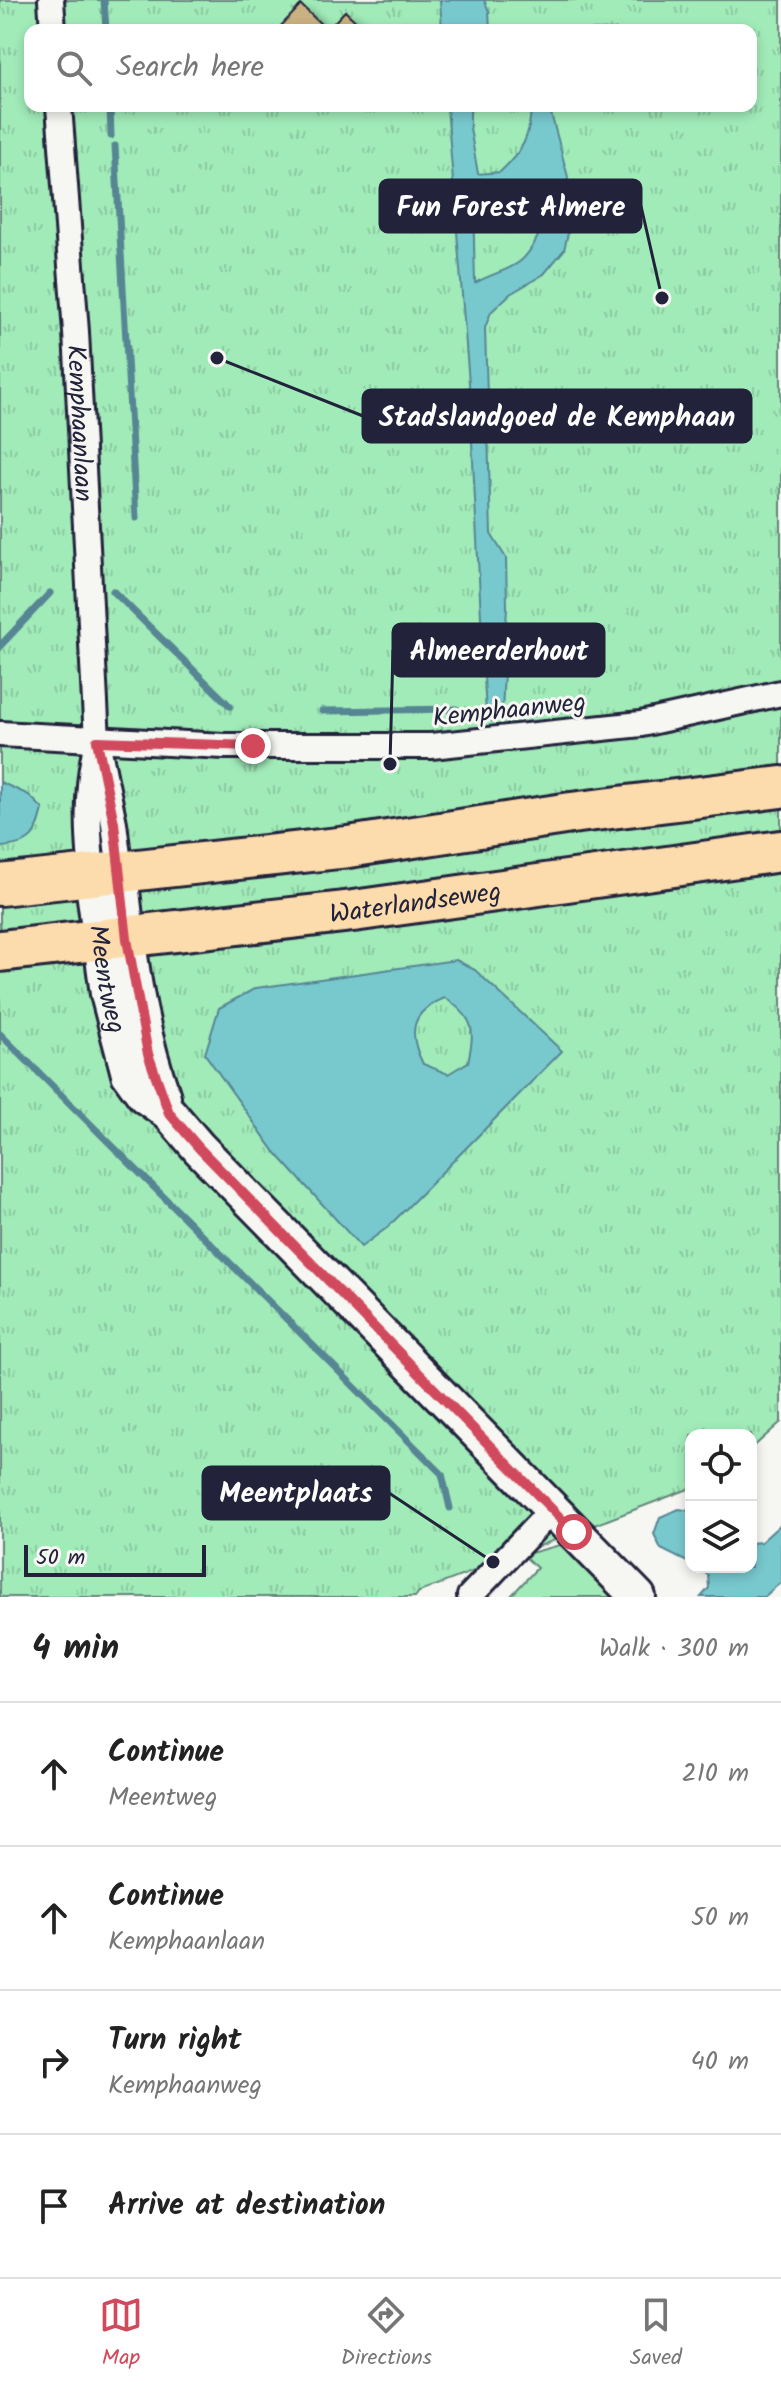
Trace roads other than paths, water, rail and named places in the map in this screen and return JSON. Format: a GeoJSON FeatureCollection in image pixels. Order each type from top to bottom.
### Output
{"type":"FeatureCollection","features":[{"type":"Feature","properties":{"kind":"main road"},"geometry":{"type":"LineString","coordinates":[[0,885],[348,847],[571,813],[781,787]]}},
{"type":"Feature","properties":{"kind":"main road","name":"Waterlandseweg"},"geometry":{"type":"LineString","coordinates":[[0,951],[353,911],[781,851]]}},
{"type":"Feature","properties":{"kind":"street"},"geometry":{"type":"LineString","coordinates":[[51,0],[53,24]]}},
{"type":"Feature","properties":{"kind":"street","name":"Kemphaanlaan"},"geometry":{"type":"LineString","coordinates":[[59,112],[76,332],[97,741],[89,783],[87,828],[106,874],[113,940]]}},
{"type":"Feature","properties":{"kind":"street","name":"Kemphaanweg"},"geometry":{"type":"LineString","coordinates":[[0,734],[224,746],[431,746],[641,724],[781,693]]}},
{"type":"Feature","properties":{"kind":"street","name":"Meentweg"},"geometry":{"type":"LineString","coordinates":[[113,940],[169,1113],[210,1160],[638,1597]]}},
{"type":"Feature","properties":{"kind":"street"},"geometry":{"type":"LineString","coordinates":[[470,1596],[552,1510]]}},
{"type":"Feature","properties":{"kind":"water"},"geometry":{"type":"Polygon","coordinates":[[[440,0],[484,0],[489,11],[490,24],[442,24],[440,0]]]}},
{"type":"Feature","properties":{"kind":"water"},"geometry":{"type":"Polygon","coordinates":[[[447,112],[470,112],[478,174],[500,172],[514,157],[524,143],[530,112],[551,112],[568,177],[566,195],[572,216],[564,250],[544,274],[510,294],[491,312],[485,328],[491,534],[506,558],[507,606],[502,714],[493,722],[486,715],[469,383],[447,112]],[[517,185],[492,187],[473,200],[475,283],[519,262],[538,236],[515,206],[517,185]]]}},
{"type":"Feature","properties":{"kind":"water"},"geometry":{"type":"Polygon","coordinates":[[[0,782],[29,795],[43,809],[38,827],[30,838],[19,844],[0,847],[0,782]]]}},
{"type":"Feature","properties":{"kind":"water"},"geometry":{"type":"Polygon","coordinates":[[[456,960],[475,970],[562,1051],[388,1227],[361,1247],[275,1152],[205,1054],[219,1008],[256,988],[456,960]],[[445,998],[434,1003],[419,1016],[414,1032],[423,1064],[448,1074],[468,1062],[472,1041],[467,1018],[445,998]]]}},
{"type":"Feature","properties":{"kind":"water"},"geometry":{"type":"Polygon","coordinates":[[[679,1509],[685,1510],[685,1561],[661,1549],[654,1534],[660,1517],[679,1509]]]}},
{"type":"Feature","properties":{"kind":"water"},"geometry":{"type":"Polygon","coordinates":[[[781,1524],[781,1582],[764,1597],[701,1597],[709,1588],[708,1575],[705,1573],[757,1573],[757,1542],[781,1524]]]}},
{"type":"Feature","properties":{"kind":"waterway"},"geometry":{"type":"LineString","coordinates":[[104,0],[106,24]]}},
{"type":"Feature","properties":{"kind":"waterway"},"geometry":{"type":"LineString","coordinates":[[110,112],[111,136]]}},
{"type":"Feature","properties":{"kind":"waterway"},"geometry":{"type":"LineString","coordinates":[[115,146],[136,518]]}},
{"type":"Feature","properties":{"kind":"waterway"},"geometry":{"type":"LineString","coordinates":[[113,591],[230,706]]}},
{"type":"Feature","properties":{"kind":"waterway"},"geometry":{"type":"LineString","coordinates":[[0,646],[50,593]]}},
{"type":"Feature","properties":{"kind":"waterway"},"geometry":{"type":"LineString","coordinates":[[322,711],[456,709]]}},
{"type":"Feature","properties":{"kind":"waterway"},"geometry":{"type":"LineString","coordinates":[[0,1034],[442,1474],[450,1508]]}},
{"type":"Feature","properties":{"kind":"place","name":"Fun Forest Almere"},"geometry":{"type":"Point","coordinates":[662,298]}},
{"type":"Feature","properties":{"kind":"place","name":"Stadslandgoed de Kemphaan"},"geometry":{"type":"Point","coordinates":[217,358]}},
{"type":"Feature","properties":{"kind":"place","name":"Almeerderhout"},"geometry":{"type":"Point","coordinates":[390,764]}},
{"type":"Feature","properties":{"kind":"place","name":"Meentplaats"},"geometry":{"type":"Point","coordinates":[493,1562]}}]}
